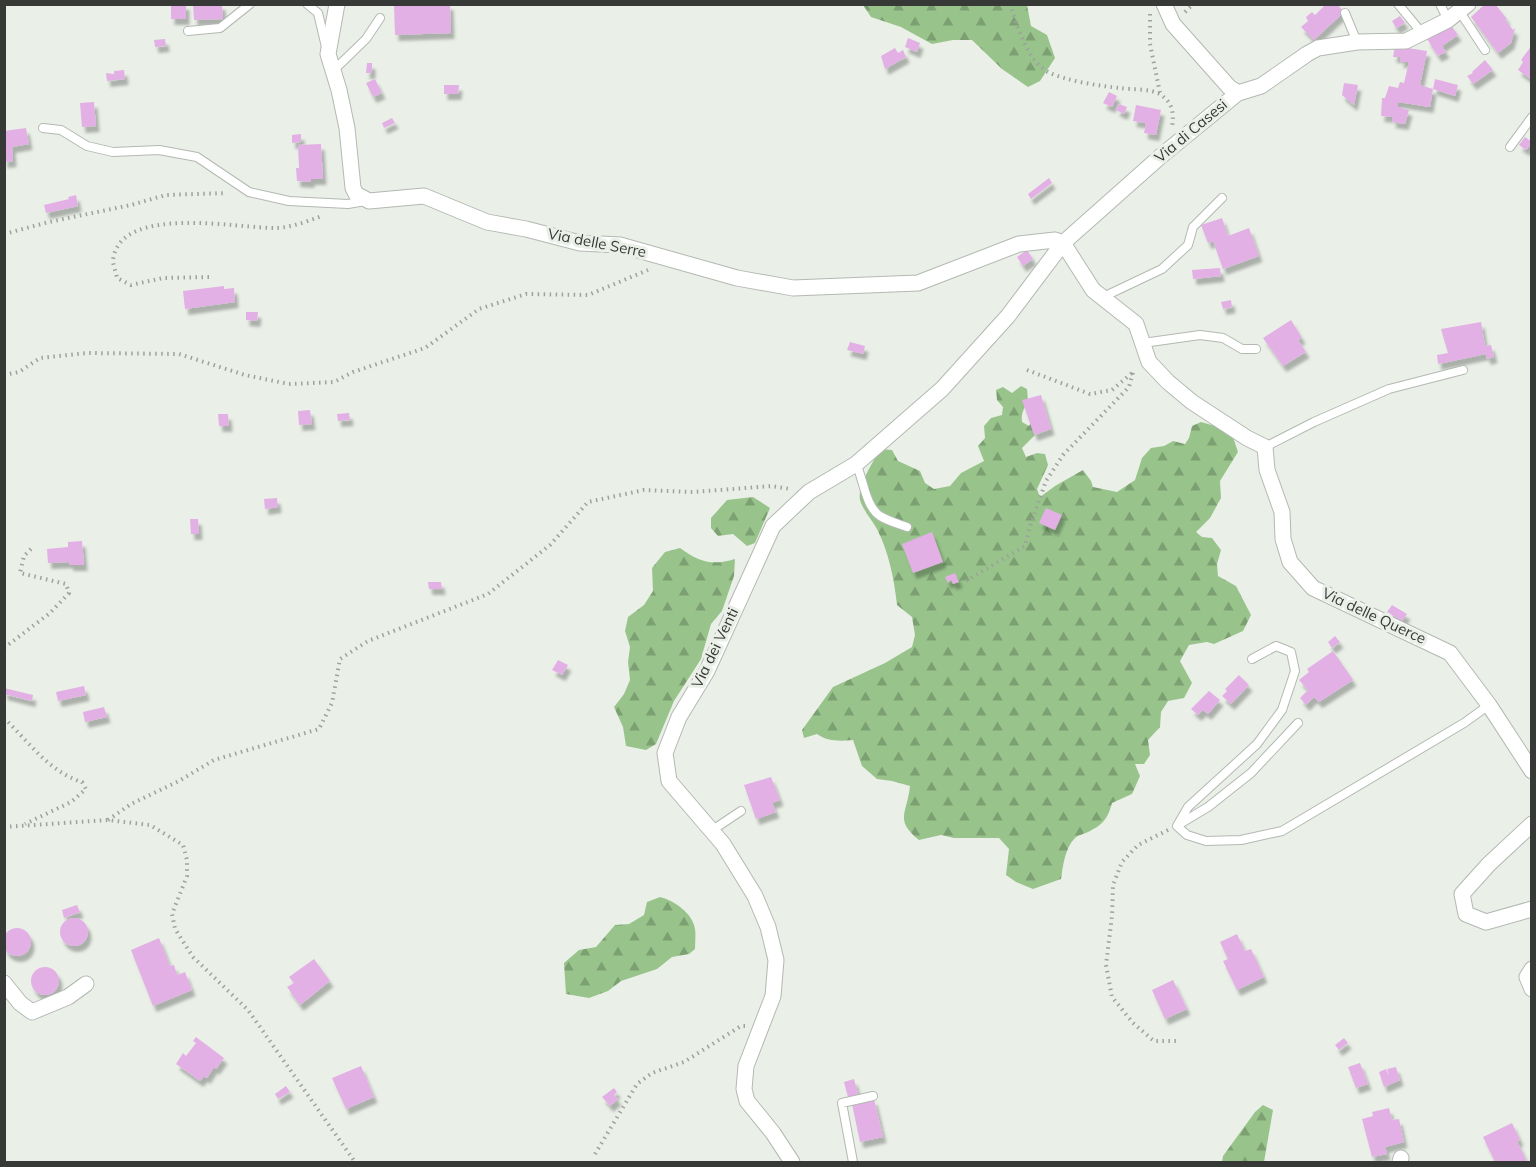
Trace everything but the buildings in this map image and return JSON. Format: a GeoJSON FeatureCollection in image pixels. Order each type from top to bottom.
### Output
{"type":"FeatureCollection","features":[{"type":"Feature","properties":{"kind":"street"},"geometry":{"type":"LineString","coordinates":[[337,4],[328,54],[334,70],[347,128],[353,188],[356,194],[369,201]]}},
{"type":"Feature","properties":{"kind":"street"},"geometry":{"type":"LineString","coordinates":[[1164,4],[1173,24],[1229,87],[1238,93]]}},
{"type":"Feature","properties":{"kind":"street","name":"Via di Casesi"},"geometry":{"type":"LineString","coordinates":[[1063,243],[1161,156],[1238,93],[1261,86],[1318,48],[1357,42],[1406,41],[1459,12]]}},
{"type":"Feature","properties":{"kind":"street","name":"Via delle Serre"},"geometry":{"type":"LineString","coordinates":[[369,201],[424,196],[488,222],[580,243],[620,245],[736,278],[793,288],[918,283],[1019,244],[1055,240],[1063,243]]}},
{"type":"Feature","properties":{"kind":"street"},"geometry":{"type":"LineString","coordinates":[[1063,243],[1093,290],[1136,324],[1149,362],[1168,382],[1192,402],[1265,447]]}},
{"type":"Feature","properties":{"kind":"street","name":"Via dei Venti"},"geometry":{"type":"LineString","coordinates":[[792,1162],[773,1132],[747,1101],[744,1089],[747,1066],[773,996],[776,960],[768,927],[755,896],[723,844],[669,781],[665,753],[679,717],[707,671],[773,526],[809,492],[856,464],[942,389],[1008,316],[1063,243]]}},
{"type":"Feature","properties":{"kind":"street","name":"Via delle Querce"},"geometry":{"type":"LineString","coordinates":[[1265,447],[1267,470],[1282,512],[1283,539],[1290,562],[1313,588],[1450,654],[1489,705],[1532,771]]}},
{"type":"Feature","properties":{"kind":"street"},"geometry":{"type":"LineString","coordinates":[[1532,824],[1489,864],[1462,894],[1466,914],[1486,922],[1532,909]]}},
{"type":"Feature","properties":{"kind":"street"},"geometry":{"type":"LineString","coordinates":[[1532,969],[1527,977],[1532,989]]}},
{"type":"Feature","properties":{"kind":"street"},"geometry":{"type":"LineString","coordinates":[[4,983],[20,1003],[32,1012],[68,997],[86,984]]}},
{"type":"Feature","properties":{"kind":"lane"},"geometry":{"type":"LineString","coordinates":[[188,31],[220,28],[250,4]]}},
{"type":"Feature","properties":{"kind":"lane"},"geometry":{"type":"LineString","coordinates":[[307,4],[318,13],[328,54]]}},
{"type":"Feature","properties":{"kind":"lane"},"geometry":{"type":"LineString","coordinates":[[1398,4],[1422,33]]}},
{"type":"Feature","properties":{"kind":"lane"},"geometry":{"type":"LineString","coordinates":[[1440,4],[1459,12],[1485,50]]}},
{"type":"Feature","properties":{"kind":"lane"},"geometry":{"type":"LineString","coordinates":[[1345,13],[1357,42]]}},
{"type":"Feature","properties":{"kind":"lane"},"geometry":{"type":"LineString","coordinates":[[334,70],[366,39],[380,18]]}},
{"type":"Feature","properties":{"kind":"lane"},"geometry":{"type":"LineString","coordinates":[[1510,147],[1532,117]]}},
{"type":"Feature","properties":{"kind":"lane"},"geometry":{"type":"LineString","coordinates":[[42,128],[61,130],[87,146],[113,152],[159,150],[197,157],[249,192],[289,201],[348,204],[369,201]]}},
{"type":"Feature","properties":{"kind":"lane"},"geometry":{"type":"LineString","coordinates":[[1102,297],[1162,269],[1188,246],[1193,227],[1222,198]]}},
{"type":"Feature","properties":{"kind":"lane"},"geometry":{"type":"LineString","coordinates":[[1143,343],[1200,335],[1223,338],[1242,349],[1256,350]]}},
{"type":"Feature","properties":{"kind":"lane"},"geometry":{"type":"LineString","coordinates":[[1265,447],[1314,422],[1389,389],[1463,370]]}},
{"type":"Feature","properties":{"kind":"lane"},"geometry":{"type":"LineString","coordinates":[[856,464],[871,507],[880,516],[907,527]]}},
{"type":"Feature","properties":{"kind":"lane"},"geometry":{"type":"LineString","coordinates":[[1177,826],[1188,807],[1257,744],[1282,710],[1295,671],[1291,652],[1276,646],[1252,658]]}},
{"type":"Feature","properties":{"kind":"lane"},"geometry":{"type":"LineString","coordinates":[[1177,826],[1187,836],[1206,841],[1241,840],[1282,831],[1464,723],[1489,705]]}},
{"type":"Feature","properties":{"kind":"lane"},"geometry":{"type":"LineString","coordinates":[[1177,826],[1208,807],[1251,773],[1298,723]]}},
{"type":"Feature","properties":{"kind":"lane"},"geometry":{"type":"LineString","coordinates":[[711,831],[741,812]]}},
{"type":"Feature","properties":{"kind":"lane"},"geometry":{"type":"LineString","coordinates":[[853,1162],[842,1103],[873,1096]]}},
{"type":"Feature","properties":{"kind":"path"},"geometry":{"type":"LineString","coordinates":[[1010,4],[1021,34],[1034,59],[1047,71],[1064,78],[1160,93]]}},
{"type":"Feature","properties":{"kind":"path"},"geometry":{"type":"LineString","coordinates":[[1150,4],[1150,44],[1160,93],[1172,105],[1172,129]]}},
{"type":"Feature","properties":{"kind":"path"},"geometry":{"type":"LineString","coordinates":[[4,234],[166,195],[249,192]]}},
{"type":"Feature","properties":{"kind":"path"},"geometry":{"type":"LineString","coordinates":[[209,277],[163,279],[131,285],[117,278],[113,261],[118,244],[132,233],[159,224],[214,223],[279,228],[307,222],[348,204]]}},
{"type":"Feature","properties":{"kind":"path"},"geometry":{"type":"LineString","coordinates":[[4,375],[19,372],[40,358],[87,353],[179,354],[245,375],[289,384],[334,382],[353,372],[425,348],[479,309],[526,294],[588,295],[646,270],[658,269]]}},
{"type":"Feature","properties":{"kind":"path"},"geometry":{"type":"LineString","coordinates":[[966,581],[1025,546],[1046,481],[1063,455],[1129,387],[1134,370],[1112,390],[1090,394],[1027,369]]}},
{"type":"Feature","properties":{"kind":"path"},"geometry":{"type":"LineString","coordinates":[[108,820],[131,804],[179,781],[214,760],[319,729],[332,703],[340,659],[368,641],[488,594],[550,545],[588,501],[644,490],[693,492],[772,486],[809,492]]}},
{"type":"Feature","properties":{"kind":"path"},"geometry":{"type":"LineString","coordinates":[[4,648],[50,613],[69,593],[66,584],[20,573],[24,556],[31,549]]}},
{"type":"Feature","properties":{"kind":"path"},"geometry":{"type":"LineString","coordinates":[[4,718],[45,760],[67,777],[82,782],[86,789],[71,802],[22,826]]}},
{"type":"Feature","properties":{"kind":"path"},"geometry":{"type":"LineString","coordinates":[[4,827],[108,820],[150,825],[183,845],[187,860],[187,876],[172,914],[175,929],[193,957],[248,1010],[355,1162]]}},
{"type":"Feature","properties":{"kind":"path"},"geometry":{"type":"LineString","coordinates":[[1177,826],[1138,845],[1122,862],[1113,885],[1106,965],[1112,997],[1133,1023],[1154,1041],[1177,1041]]}},
{"type":"Feature","properties":{"kind":"path"},"geometry":{"type":"LineString","coordinates":[[595,1154],[637,1084],[652,1073],[684,1062],[741,1026],[762,1025]]}},
{"type":"Feature","properties":{"kind":"green space"},"geometry":{"type":"Polygon","coordinates":[[[863,5],[1027,5],[1031,26],[1047,35],[1055,58],[1040,81],[1028,87],[1002,69],[972,40],[953,40],[932,44],[901,27],[871,17],[863,5]]]}},
{"type":"Feature","properties":{"kind":"green space"},"geometry":{"type":"Polygon","coordinates":[[[1021,386],[1027,389],[1028,395],[1022,413],[1022,422],[1029,426],[1033,419],[1041,429],[1022,448],[1026,457],[1037,453],[1045,454],[1048,465],[1037,489],[1040,497],[1083,470],[1093,487],[1117,492],[1135,480],[1142,458],[1151,448],[1164,446],[1173,441],[1185,444],[1192,426],[1201,422],[1215,426],[1233,437],[1238,452],[1220,481],[1221,498],[1210,518],[1196,532],[1202,537],[1212,538],[1221,550],[1217,564],[1218,576],[1236,586],[1251,615],[1243,631],[1214,644],[1207,642],[1189,645],[1180,661],[1192,683],[1184,698],[1168,701],[1161,712],[1160,727],[1148,740],[1150,755],[1144,764],[1135,764],[1140,776],[1132,794],[1112,803],[1107,817],[1101,824],[1076,837],[1065,857],[1061,879],[1033,889],[1006,875],[1009,849],[999,838],[954,838],[941,835],[919,840],[904,822],[910,786],[877,779],[862,766],[853,740],[830,740],[817,734],[804,738],[802,730],[833,687],[885,663],[912,647],[915,635],[912,617],[897,605],[893,575],[885,547],[860,500],[863,481],[870,466],[881,449],[892,450],[898,461],[920,471],[925,483],[934,489],[950,486],[961,473],[984,461],[978,446],[985,438],[984,426],[991,418],[1002,415],[1003,407],[997,400],[996,390],[1003,387],[1012,393],[1021,386]]]}},
{"type":"Feature","properties":{"kind":"green space"},"geometry":{"type":"Polygon","coordinates":[[[753,497],[770,508],[755,543],[747,546],[733,534],[718,536],[711,528],[711,518],[727,500],[753,497]]]}},
{"type":"Feature","properties":{"kind":"green space"},"geometry":{"type":"Polygon","coordinates":[[[680,548],[693,557],[706,561],[719,562],[735,559],[734,576],[722,611],[711,624],[701,659],[674,701],[656,744],[646,750],[626,746],[623,727],[614,707],[624,694],[630,680],[628,662],[630,647],[625,631],[628,617],[644,605],[653,591],[652,568],[665,552],[680,548]]]}},
{"type":"Feature","properties":{"kind":"green space"},"geometry":{"type":"Polygon","coordinates":[[[660,897],[676,904],[691,918],[695,929],[695,949],[689,954],[672,957],[657,969],[621,981],[608,991],[589,998],[566,994],[564,963],[579,950],[596,947],[615,925],[629,924],[644,915],[647,902],[660,897]]]}},
{"type":"Feature","properties":{"kind":"green space"},"geometry":{"type":"Polygon","coordinates":[[[1263,1105],[1273,1110],[1264,1162],[1222,1162],[1223,1156],[1255,1112],[1263,1105]]]}}]}
